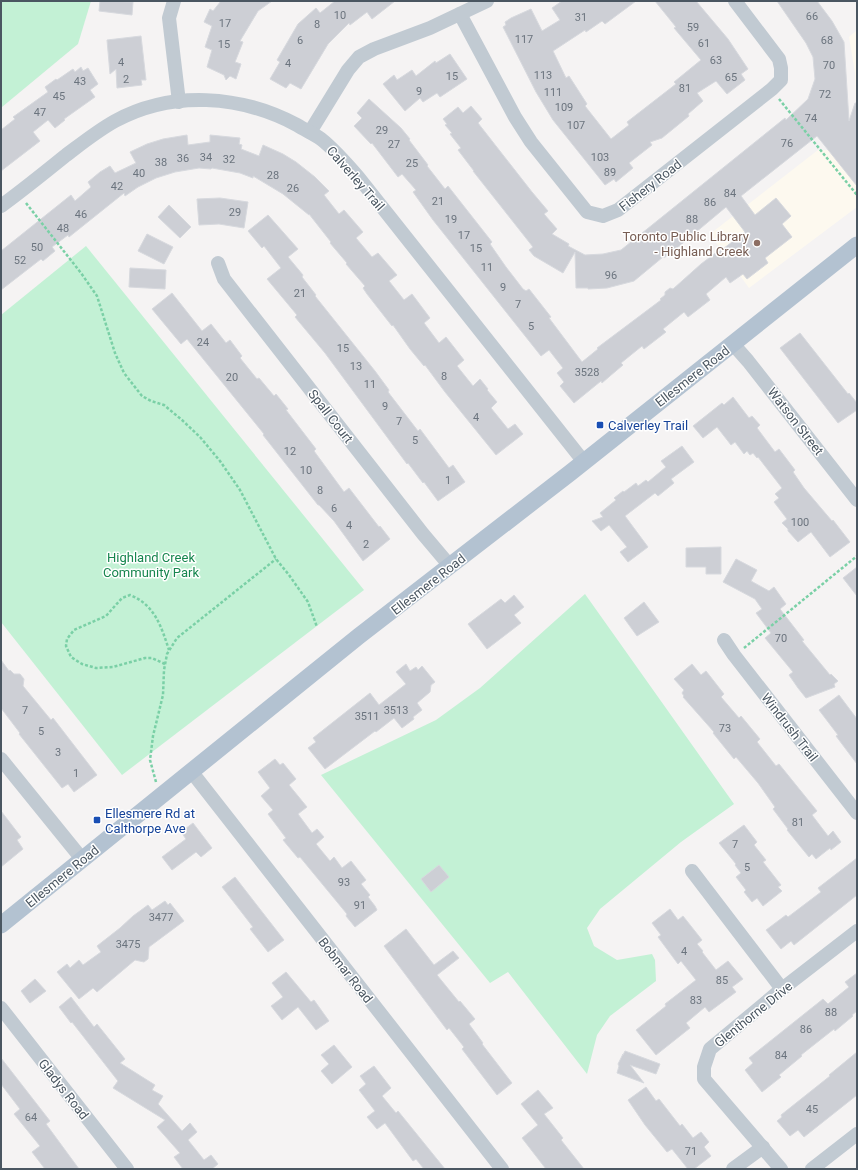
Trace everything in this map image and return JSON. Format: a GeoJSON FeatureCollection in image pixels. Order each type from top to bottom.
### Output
{"type":"FeatureCollection","features":[{"type":"Feature","properties":{"kind":"main road","name":"Ellesmere Road"},"geometry":{"type":"LineString","coordinates":[[1,926],[359,636],[584,462],[857,245]]}},
{"type":"Feature","properties":{"kind":"street"},"geometry":{"type":"LineString","coordinates":[[174,1],[169,18],[179,102]]}},
{"type":"Feature","properties":{"kind":"street"},"geometry":{"type":"LineString","coordinates":[[310,132],[348,70],[359,57],[374,49],[430,28],[487,1]]}},
{"type":"Feature","properties":{"kind":"street","name":"Fishery Road"},"geometry":{"type":"LineString","coordinates":[[460,14],[515,117],[531,142],[587,212],[603,216],[618,210],[772,89],[781,80],[779,59],[735,1]]}},
{"type":"Feature","properties":{"kind":"street","name":"Calverley Trail"},"geometry":{"type":"LineString","coordinates":[[1,206],[95,133],[116,120],[137,111],[163,104],[200,100],[229,102],[256,108],[284,118],[320,138],[359,178],[584,462]]}},
{"type":"Feature","properties":{"kind":"street","name":"Spall Court"},"geometry":{"type":"LineString","coordinates":[[218,263],[224,279],[418,528],[450,566]]}},
{"type":"Feature","properties":{"kind":"street","name":"Watson Street"},"geometry":{"type":"LineString","coordinates":[[733,344],[857,500]]}},
{"type":"Feature","properties":{"kind":"street","name":"Windrush Trail"},"geometry":{"type":"LineString","coordinates":[[724,640],[734,655],[857,813]]}},
{"type":"Feature","properties":{"kind":"street"},"geometry":{"type":"LineString","coordinates":[[1,759],[82,859]]}},
{"type":"Feature","properties":{"kind":"street","name":"Bobmar Road"},"geometry":{"type":"LineString","coordinates":[[191,771],[502,1169]]}},
{"type":"Feature","properties":{"kind":"street"},"geometry":{"type":"LineString","coordinates":[[692,871],[782,989]]}},
{"type":"Feature","properties":{"kind":"street","name":"Glenthorne Drive"},"geometry":{"type":"LineString","coordinates":[[781,1169],[704,1079],[704,1071],[710,1049],[782,989],[857,931]]}},
{"type":"Feature","properties":{"kind":"street","name":"Gladys Road"},"geometry":{"type":"LineString","coordinates":[[1,1008],[127,1169]]}},
{"type":"Feature","properties":{"kind":"street"},"geometry":{"type":"LineString","coordinates":[[812,1169],[857,1134]]}},
{"type":"Feature","properties":{"kind":"street"},"geometry":{"type":"LineString","coordinates":[[733,1169],[763,1147]]}},
{"type":"Feature","properties":{"kind":"path"},"geometry":{"type":"LineString","coordinates":[[772,89],[857,194]]}},
{"type":"Feature","properties":{"kind":"path"},"geometry":{"type":"LineString","coordinates":[[18,193],[81,273],[97,296],[115,353],[124,373],[142,396],[151,402],[164,405],[200,437],[220,461],[240,490],[276,559],[308,602],[317,627]]}},
{"type":"Feature","properties":{"kind":"path"},"geometry":{"type":"LineString","coordinates":[[734,655],[857,556]]}},
{"type":"Feature","properties":{"kind":"path"},"geometry":{"type":"LineString","coordinates":[[159,797],[150,760],[153,736],[163,696],[167,654],[177,638],[276,559]]}},
{"type":"Feature","properties":{"kind":"path"},"geometry":{"type":"LineString","coordinates":[[165,664],[152,658],[145,658],[113,667],[96,668],[82,664],[71,657],[66,646],[67,639],[74,630],[106,616],[115,608],[122,598],[130,595],[140,599],[152,611],[161,625],[169,650]]}},
{"type":"Feature","properties":{"kind":"shaded area"},"geometry":{"type":"Polygon","coordinates":[[[857,30],[857,207],[749,288],[710,234],[818,150],[832,150],[848,132],[856,105],[855,73],[849,37],[857,30]]]}},
{"type":"Feature","properties":{"kind":"green space"},"geometry":{"type":"Polygon","coordinates":[[[1,1],[91,1],[78,44],[2,107],[1,1]]]}},
{"type":"Feature","properties":{"kind":"green space","name":"Highland Creek Community Park"},"geometry":{"type":"Polygon","coordinates":[[[86,246],[364,590],[122,775],[1,622],[1,315],[86,246]]]}},
{"type":"Feature","properties":{"kind":"green space"},"geometry":{"type":"Polygon","coordinates":[[[585,594],[734,804],[681,842],[600,909],[587,928],[594,946],[617,960],[652,954],[655,960],[656,981],[610,1016],[597,1035],[587,1074],[508,972],[490,983],[321,775],[436,720],[480,688],[585,594]]]}},
{"type":"Feature","properties":{"kind":"building"},"geometry":{"type":"Polygon","coordinates":[[[100,1],[133,2],[132,15],[99,11],[100,1]]]}},
{"type":"Feature","properties":{"kind":"building"},"geometry":{"type":"Polygon","coordinates":[[[221,1],[272,1],[258,11],[240,41],[243,42],[235,62],[241,64],[236,79],[230,76],[226,80],[224,75],[207,67],[212,50],[205,47],[212,26],[204,22],[210,9],[213,11],[221,1]]]}},
{"type":"Feature","properties":{"kind":"building"},"geometry":{"type":"Polygon","coordinates":[[[335,1],[395,1],[372,19],[367,12],[350,25],[349,23],[328,44],[301,89],[290,83],[286,88],[270,79],[280,62],[277,60],[298,24],[316,8],[320,13],[335,1]]]}},
{"type":"Feature","properties":{"kind":"building"},"geometry":{"type":"Polygon","coordinates":[[[562,1],[636,1],[605,24],[602,21],[586,32],[585,30],[553,51],[566,78],[569,76],[587,104],[585,106],[611,139],[629,125],[627,122],[676,84],[674,82],[701,60],[674,28],[676,27],[655,1],[696,1],[728,39],[748,69],[741,74],[745,80],[727,94],[716,81],[697,93],[703,101],[688,114],[689,116],[662,138],[650,142],[652,145],[629,163],[633,168],[616,182],[614,179],[605,185],[553,120],[536,92],[503,27],[506,25],[505,22],[511,18],[531,9],[542,31],[560,20],[552,8],[562,1]]]}},
{"type":"Feature","properties":{"kind":"building"},"geometry":{"type":"Polygon","coordinates":[[[777,1],[817,1],[832,21],[844,42],[849,121],[855,103],[857,103],[857,186],[817,136],[741,196],[755,215],[776,198],[791,216],[782,224],[792,237],[765,258],[768,263],[747,279],[743,274],[730,283],[726,277],[706,294],[710,300],[688,317],[684,312],[663,329],[666,332],[644,349],[642,346],[621,363],[623,365],[602,383],[601,381],[574,403],[560,386],[564,382],[557,373],[563,368],[549,350],[541,356],[433,220],[413,192],[416,190],[402,174],[398,177],[372,143],[371,144],[354,126],[362,118],[357,113],[369,99],[401,128],[445,189],[448,186],[492,242],[490,244],[523,289],[526,291],[529,289],[551,317],[549,318],[582,362],[598,349],[597,348],[661,300],[660,299],[665,295],[665,292],[670,288],[673,289],[701,264],[745,232],[726,207],[677,248],[664,258],[663,257],[634,281],[607,288],[576,288],[575,252],[563,273],[534,256],[529,250],[533,247],[458,150],[461,148],[450,134],[452,133],[445,125],[447,124],[443,119],[458,107],[463,113],[471,106],[482,119],[478,123],[548,211],[544,214],[557,229],[552,234],[569,244],[568,246],[585,255],[603,254],[621,250],[785,118],[786,120],[808,99],[815,79],[813,57],[806,43],[777,1]]]}},
{"type":"Feature","properties":{"kind":"building"},"geometry":{"type":"Polygon","coordinates":[[[141,36],[146,80],[141,80],[142,85],[117,88],[116,69],[110,74],[107,40],[141,36]]]}},
{"type":"Feature","properties":{"kind":"building"},"geometry":{"type":"Polygon","coordinates":[[[450,54],[467,79],[440,97],[437,93],[423,102],[420,98],[405,111],[383,84],[394,75],[397,80],[412,70],[416,76],[435,61],[436,63],[450,54]]]}},
{"type":"Feature","properties":{"kind":"building"},"geometry":{"type":"Polygon","coordinates":[[[81,67],[83,71],[88,68],[98,84],[90,90],[95,97],[64,119],[65,120],[55,128],[48,120],[33,132],[40,141],[1,171],[1,130],[15,119],[13,117],[48,92],[45,87],[73,69],[75,72],[81,67]]]}},
{"type":"Feature","properties":{"kind":"building"},"geometry":{"type":"Polygon","coordinates":[[[187,135],[188,145],[210,142],[210,135],[240,138],[239,144],[242,145],[241,149],[259,156],[263,145],[296,162],[315,177],[329,191],[324,195],[339,214],[344,210],[363,232],[356,238],[372,257],[378,253],[397,275],[389,281],[404,300],[412,294],[430,318],[424,323],[439,343],[446,337],[464,360],[457,366],[473,386],[480,379],[497,402],[491,408],[508,429],[515,424],[523,434],[496,455],[367,294],[363,288],[365,286],[346,264],[347,263],[309,214],[283,194],[253,176],[253,178],[240,173],[212,168],[199,168],[175,172],[156,178],[138,187],[125,196],[124,193],[69,237],[68,235],[52,247],[55,251],[43,261],[41,259],[1,290],[1,251],[71,195],[75,201],[91,187],[88,182],[100,172],[110,166],[115,173],[136,163],[130,152],[147,144],[163,139],[187,135]]]}},
{"type":"Feature","properties":{"kind":"building"},"geometry":{"type":"Polygon","coordinates":[[[220,198],[248,202],[244,228],[219,224],[199,225],[197,199],[220,198]]]}},
{"type":"Feature","properties":{"kind":"building"},"geometry":{"type":"Polygon","coordinates":[[[169,205],[191,227],[180,238],[158,217],[169,205]]]}},
{"type":"Feature","properties":{"kind":"building"},"geometry":{"type":"Polygon","coordinates":[[[268,215],[298,249],[288,257],[303,275],[302,277],[316,295],[315,296],[375,371],[389,390],[388,392],[418,431],[420,429],[449,468],[453,465],[465,482],[438,501],[424,482],[423,483],[408,463],[407,464],[325,353],[295,317],[297,315],[267,279],[281,268],[264,246],[262,248],[248,231],[268,215]]]}},
{"type":"Feature","properties":{"kind":"building"},"geometry":{"type":"Polygon","coordinates":[[[147,234],[173,247],[164,264],[138,251],[147,234]]]}},
{"type":"Feature","properties":{"kind":"building"},"geometry":{"type":"Polygon","coordinates":[[[130,268],[166,270],[165,289],[129,287],[130,268]]]}},
{"type":"Feature","properties":{"kind":"building"},"geometry":{"type":"Polygon","coordinates":[[[172,293],[202,331],[211,324],[226,343],[230,340],[242,356],[240,358],[257,379],[259,378],[274,396],[276,394],[288,409],[286,410],[316,449],[314,451],[344,492],[349,488],[390,539],[363,561],[334,521],[318,505],[263,435],[264,434],[187,339],[181,344],[152,309],[172,293]]]}},
{"type":"Feature","properties":{"kind":"building"},"geometry":{"type":"Polygon","coordinates":[[[800,333],[848,394],[849,393],[857,403],[857,410],[838,423],[780,348],[800,333]]]}},
{"type":"Feature","properties":{"kind":"building"},"geometry":{"type":"Polygon","coordinates":[[[733,397],[749,418],[752,416],[760,425],[757,428],[775,452],[779,449],[795,470],[793,472],[804,488],[832,521],[833,520],[850,542],[830,557],[811,532],[798,542],[782,523],[787,519],[774,502],[779,498],[775,494],[782,488],[758,457],[757,458],[753,453],[750,455],[747,451],[744,454],[735,442],[731,445],[717,427],[703,438],[693,426],[722,403],[724,405],[733,397]]]}},
{"type":"Feature","properties":{"kind":"building"},"geometry":{"type":"Polygon","coordinates":[[[682,446],[694,462],[671,479],[674,483],[658,496],[655,493],[625,516],[648,547],[628,562],[620,552],[627,547],[609,525],[601,531],[592,521],[603,517],[600,513],[616,500],[614,498],[623,491],[624,492],[636,483],[638,486],[646,480],[648,482],[666,467],[661,461],[682,446]]]}},
{"type":"Feature","properties":{"kind":"building"},"geometry":{"type":"Polygon","coordinates":[[[721,547],[721,574],[706,574],[706,567],[686,567],[686,548],[721,547]]]}},
{"type":"Feature","properties":{"kind":"building"},"geometry":{"type":"Polygon","coordinates":[[[736,559],[757,570],[751,581],[769,591],[774,587],[786,604],[780,609],[804,640],[802,641],[830,675],[831,674],[838,681],[834,684],[835,687],[806,698],[798,688],[789,675],[793,672],[765,638],[771,633],[756,613],[762,609],[755,599],[723,582],[736,559]]]}},
{"type":"Feature","properties":{"kind":"building"},"geometry":{"type":"Polygon","coordinates":[[[857,567],[857,596],[843,578],[857,567]]]}},
{"type":"Feature","properties":{"kind":"building"},"geometry":{"type":"Polygon","coordinates":[[[514,595],[524,607],[514,615],[521,623],[487,649],[468,624],[501,599],[505,603],[514,595]]]}},
{"type":"Feature","properties":{"kind":"building"},"geometry":{"type":"Polygon","coordinates":[[[644,602],[659,622],[637,636],[624,618],[644,602]]]}},
{"type":"Feature","properties":{"kind":"building"},"geometry":{"type":"Polygon","coordinates":[[[1,660],[9,671],[10,670],[14,674],[20,674],[24,679],[23,686],[51,720],[53,718],[97,775],[74,792],[68,784],[62,788],[19,734],[20,733],[1,708],[1,660]]]}},
{"type":"Feature","properties":{"kind":"building"},"geometry":{"type":"Polygon","coordinates":[[[406,664],[410,671],[416,667],[418,670],[422,666],[435,682],[431,685],[430,692],[417,703],[422,710],[413,717],[414,719],[402,728],[394,718],[325,769],[308,748],[316,742],[313,738],[370,693],[379,705],[406,684],[396,672],[406,664]]]}},
{"type":"Feature","properties":{"kind":"building"},"geometry":{"type":"Polygon","coordinates":[[[692,664],[701,675],[706,671],[724,694],[721,697],[739,718],[741,716],[760,739],[757,742],[776,766],[779,764],[817,811],[812,815],[828,836],[833,831],[841,842],[831,850],[830,848],[816,859],[812,854],[809,857],[787,830],[788,829],[773,809],[775,807],[758,783],[736,757],[734,759],[713,733],[714,732],[683,697],[684,696],[682,693],[684,690],[674,679],[692,664]]]}},
{"type":"Feature","properties":{"kind":"building"},"geometry":{"type":"Polygon","coordinates":[[[839,695],[857,719],[857,764],[819,710],[839,695]]]}},
{"type":"Feature","properties":{"kind":"building"},"geometry":{"type":"Polygon","coordinates":[[[275,759],[280,765],[283,763],[296,779],[289,785],[307,807],[298,814],[312,833],[317,829],[324,837],[316,844],[330,861],[334,857],[342,868],[351,861],[366,880],[361,884],[370,895],[368,897],[377,910],[355,927],[346,916],[347,914],[300,857],[298,858],[283,840],[286,838],[268,814],[273,810],[261,796],[270,788],[258,772],[275,759]]]}},
{"type":"Feature","properties":{"kind":"building"},"geometry":{"type":"Polygon","coordinates":[[[1,811],[21,837],[17,840],[23,849],[1,867],[1,811]]]}},
{"type":"Feature","properties":{"kind":"building"},"geometry":{"type":"Polygon","coordinates":[[[193,823],[212,848],[201,857],[196,852],[172,870],[162,857],[186,839],[181,832],[193,823]]]}},
{"type":"Feature","properties":{"kind":"building"},"geometry":{"type":"Polygon","coordinates":[[[744,825],[757,842],[754,845],[766,860],[763,862],[781,885],[778,887],[782,891],[763,906],[757,898],[752,902],[744,892],[746,890],[736,877],[741,873],[735,865],[736,864],[719,843],[744,825]]]}},
{"type":"Feature","properties":{"kind":"building"},"geometry":{"type":"Polygon","coordinates":[[[857,858],[857,895],[794,945],[791,941],[781,949],[766,930],[786,915],[788,917],[821,892],[818,888],[857,858]]]}},
{"type":"Feature","properties":{"kind":"building"},"geometry":{"type":"Polygon","coordinates":[[[439,865],[449,877],[431,892],[421,879],[439,865]]]}},
{"type":"Feature","properties":{"kind":"building"},"geometry":{"type":"Polygon","coordinates":[[[235,877],[284,940],[268,952],[250,929],[253,927],[222,887],[235,877]]]}},
{"type":"Feature","properties":{"kind":"building"},"geometry":{"type":"Polygon","coordinates":[[[165,901],[168,905],[170,903],[184,921],[149,947],[148,959],[144,962],[135,960],[97,992],[93,988],[79,999],[57,972],[67,964],[70,968],[79,960],[83,965],[101,952],[97,946],[133,916],[148,905],[152,910],[165,901]]]}},
{"type":"Feature","properties":{"kind":"building"},"geometry":{"type":"Polygon","coordinates":[[[670,909],[678,920],[683,916],[702,940],[697,944],[716,970],[728,961],[743,979],[732,987],[736,992],[709,1012],[705,1007],[686,1023],[690,1028],[656,1055],[636,1030],[666,1006],[665,1004],[696,980],[681,961],[678,964],[658,937],[661,935],[652,923],[670,909]]]}},
{"type":"Feature","properties":{"kind":"building"},"geometry":{"type":"Polygon","coordinates":[[[406,929],[434,965],[453,951],[459,958],[437,975],[475,1019],[469,1024],[483,1043],[482,1044],[512,1083],[497,1095],[462,1049],[464,1047],[449,1028],[447,1030],[384,946],[406,929]]]}},
{"type":"Feature","properties":{"kind":"building"},"geometry":{"type":"Polygon","coordinates":[[[286,972],[311,1002],[314,1000],[329,1021],[316,1030],[298,1007],[282,1020],[271,1006],[283,997],[272,983],[286,972]]]}},
{"type":"Feature","properties":{"kind":"building"},"geometry":{"type":"Polygon","coordinates":[[[857,973],[857,1011],[835,1031],[834,1029],[801,1055],[802,1056],[779,1075],[781,1077],[762,1092],[745,1070],[753,1063],[749,1058],[823,999],[828,1004],[849,987],[845,982],[857,973]]]}},
{"type":"Feature","properties":{"kind":"building"},"geometry":{"type":"Polygon","coordinates":[[[35,979],[46,991],[30,1003],[21,991],[35,979]]]}},
{"type":"Feature","properties":{"kind":"building"},"geometry":{"type":"Polygon","coordinates":[[[71,997],[94,1027],[97,1024],[125,1059],[120,1063],[155,1085],[152,1090],[163,1096],[158,1104],[182,1131],[190,1123],[197,1132],[188,1140],[204,1160],[211,1155],[218,1164],[212,1169],[183,1169],[174,1157],[180,1153],[157,1127],[165,1120],[113,1088],[118,1081],[59,1007],[71,997]]]}},
{"type":"Feature","properties":{"kind":"building"},"geometry":{"type":"Polygon","coordinates":[[[334,1045],[352,1067],[332,1084],[321,1071],[329,1064],[321,1055],[334,1045]]]}},
{"type":"Feature","properties":{"kind":"building"},"geometry":{"type":"Polygon","coordinates":[[[625,1051],[660,1064],[656,1074],[630,1065],[644,1083],[617,1073],[619,1066],[618,1064],[625,1051]]]}},
{"type":"Feature","properties":{"kind":"building"},"geometry":{"type":"Polygon","coordinates":[[[857,1052],[857,1095],[804,1137],[798,1130],[790,1136],[777,1121],[782,1117],[781,1115],[830,1076],[829,1075],[857,1052]]]}},
{"type":"Feature","properties":{"kind":"building"},"geometry":{"type":"Polygon","coordinates":[[[1,1058],[50,1121],[46,1124],[79,1169],[45,1169],[32,1152],[40,1146],[14,1114],[20,1109],[1,1084],[1,1058]]]}},
{"type":"Feature","properties":{"kind":"building"},"geometry":{"type":"Polygon","coordinates":[[[374,1066],[391,1088],[382,1096],[396,1113],[398,1111],[445,1169],[424,1169],[416,1159],[413,1161],[385,1123],[377,1129],[367,1117],[375,1111],[359,1090],[366,1084],[360,1076],[374,1066]]]}},
{"type":"Feature","properties":{"kind":"building"},"geometry":{"type":"Polygon","coordinates":[[[646,1087],[656,1101],[659,1099],[680,1126],[682,1124],[693,1138],[701,1132],[709,1142],[704,1147],[711,1156],[694,1169],[688,1169],[672,1149],[667,1152],[645,1125],[628,1100],[646,1087]]]}},
{"type":"Feature","properties":{"kind":"building"},"geometry":{"type":"Polygon","coordinates":[[[538,1090],[553,1108],[544,1114],[563,1138],[561,1140],[584,1169],[546,1169],[522,1138],[538,1125],[521,1104],[538,1090]]]}},
{"type":"Feature","properties":{"kind":"place","name":"Toronto Public Library - Highland Creek"},"geometry":{"type":"Point","coordinates":[757,243]}},
{"type":"Feature","properties":{"kind":"place","name":"Calverley Trail"},"geometry":{"type":"Point","coordinates":[600,425]}},
{"type":"Feature","properties":{"kind":"place","name":"Ellesmere Rd at Calthorpe Ave"},"geometry":{"type":"Point","coordinates":[97,820]}}]}
